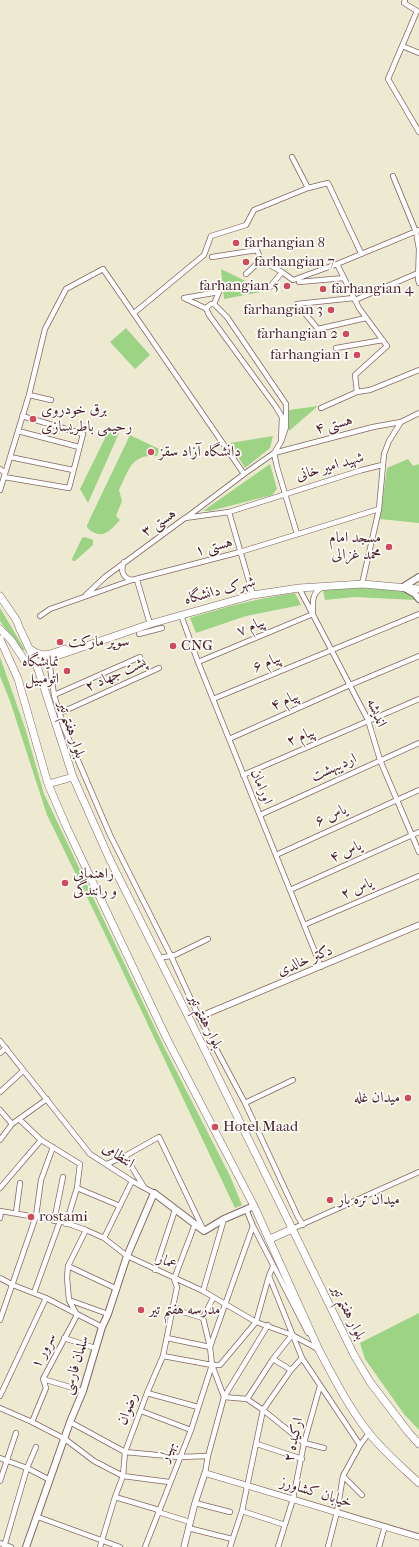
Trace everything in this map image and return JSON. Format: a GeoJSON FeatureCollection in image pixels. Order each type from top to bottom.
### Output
{"type":"FeatureCollection","features":[{"type":"Feature","properties":{"kind":"main road"},"geometry":{"type":"LineString","coordinates":[[405,586],[419,577]]}},
{"type":"Feature","properties":{"kind":"main road","name":"شهرک دانشگاه"},"geometry":{"type":"LineString","coordinates":[[36,663],[51,659],[150,622],[181,615],[252,593],[363,582],[405,586],[419,589]]}},
{"type":"Feature","properties":{"kind":"main road"},"geometry":{"type":"LineString","coordinates":[[30,649],[43,656],[150,622],[252,593],[294,584],[363,582]]}},
{"type":"Feature","properties":{"kind":"main road"},"geometry":{"type":"LineString","coordinates":[[405,586],[419,586]]}},
{"type":"Feature","properties":{"kind":"main road"},"geometry":{"type":"LineString","coordinates":[[405,586],[419,599]]}},
{"type":"Feature","properties":{"kind":"main road","name":"بلوار هفتم تیر"},"geometry":{"type":"LineString","coordinates":[[0,596],[17,621],[36,663],[73,777],[110,860],[354,1355],[370,1382],[419,1444]]}},
{"type":"Feature","properties":{"kind":"main road"},"geometry":{"type":"LineString","coordinates":[[0,629],[25,661],[36,663]]}},
{"type":"Feature","properties":{"kind":"main road"},"geometry":{"type":"LineString","coordinates":[[0,640],[18,679],[48,784],[67,828],[167,1039],[270,1239],[317,1349],[352,1409],[369,1433],[419,1483]]}},
{"type":"Feature","properties":{"kind":"main road"},"geometry":{"type":"LineString","coordinates":[[48,784],[73,777]]}},
{"type":"Feature","properties":{"kind":"main road","name":"انتظامی"},"geometry":{"type":"LineString","coordinates":[[154,1193],[204,1231]]}},
{"type":"Feature","properties":{"kind":"main road","name":"سلمان فارسی"},"geometry":{"type":"LineString","coordinates":[[26,1547],[38,1517],[70,1422],[83,1392],[95,1348],[117,1289],[127,1256],[154,1193]]}},
{"type":"Feature","properties":{"kind":"main road"},"geometry":{"type":"LineString","coordinates":[[204,1231],[254,1206]]}},
{"type":"Feature","properties":{"kind":"main road"},"geometry":{"type":"LineString","coordinates":[[270,1239],[292,1229]]}},
{"type":"Feature","properties":{"kind":"street"},"geometry":{"type":"LineString","coordinates":[[405,0],[404,3],[418,12],[388,79],[419,132]]}},
{"type":"Feature","properties":{"kind":"street"},"geometry":{"type":"LineString","coordinates":[[402,46],[419,53]]}},
{"type":"Feature","properties":{"kind":"street"},"geometry":{"type":"LineString","coordinates":[[292,157],[308,188]]}},
{"type":"Feature","properties":{"kind":"street"},"geometry":{"type":"LineString","coordinates":[[366,318],[318,329],[297,304],[354,299],[419,278],[419,249],[417,231],[393,176]]}},
{"type":"Feature","properties":{"kind":"street"},"geometry":{"type":"LineString","coordinates":[[134,312],[204,255],[211,236],[246,226],[254,210],[308,188],[328,183],[361,253]]}},
{"type":"Feature","properties":{"kind":"street"},"geometry":{"type":"LineString","coordinates":[[212,257],[257,250],[261,260],[293,280],[337,264],[417,231]]}},
{"type":"Feature","properties":{"kind":"street"},"geometry":{"type":"LineString","coordinates":[[246,274],[261,260]]}},
{"type":"Feature","properties":{"kind":"street"},"geometry":{"type":"LineString","coordinates":[[337,264],[354,299],[387,346],[354,375],[357,392]]}},
{"type":"Feature","properties":{"kind":"street"},"geometry":{"type":"LineString","coordinates":[[0,490],[29,395],[45,330],[66,289],[103,269],[244,474]]}},
{"type":"Feature","properties":{"kind":"street"},"geometry":{"type":"LineString","coordinates":[[270,287],[282,272]]}},
{"type":"Feature","properties":{"kind":"street"},"geometry":{"type":"LineString","coordinates":[[299,282],[344,278]]}},
{"type":"Feature","properties":{"kind":"street"},"geometry":{"type":"LineString","coordinates":[[207,309],[211,304],[214,304],[218,292],[184,298],[207,309],[211,318],[276,407],[282,417],[281,442]]}},
{"type":"Feature","properties":{"kind":"street"},"geometry":{"type":"LineString","coordinates":[[185,518],[274,453],[281,442],[286,427],[286,404],[227,317],[214,304]]}},
{"type":"Feature","properties":{"kind":"street"},"geometry":{"type":"LineString","coordinates":[[336,348],[383,340]]}},
{"type":"Feature","properties":{"kind":"street"},"geometry":{"type":"LineString","coordinates":[[321,408],[357,392],[370,390],[419,370]]}},
{"type":"Feature","properties":{"kind":"street"},"geometry":{"type":"LineString","coordinates":[[29,395],[50,400]]}},
{"type":"Feature","properties":{"kind":"street"},"geometry":{"type":"LineString","coordinates":[[363,582],[379,510],[384,454],[389,441],[401,422],[419,413]]}},
{"type":"Feature","properties":{"kind":"street"},"geometry":{"type":"LineString","coordinates":[[0,469],[4,475],[69,488],[83,434],[22,416]]}},
{"type":"Feature","properties":{"kind":"street","name":"هستی ۴"},"geometry":{"type":"LineString","coordinates":[[274,453],[373,426],[401,422]]}},
{"type":"Feature","properties":{"kind":"street"},"geometry":{"type":"LineString","coordinates":[[18,431],[79,447]]}},
{"type":"Feature","properties":{"kind":"street"},"geometry":{"type":"LineString","coordinates":[[274,453],[298,534]]}},
{"type":"Feature","properties":{"kind":"street"},"geometry":{"type":"LineString","coordinates":[[10,457],[73,470]]}},
{"type":"Feature","properties":{"kind":"street","name":"شهید امیر خانی"},"geometry":{"type":"LineString","coordinates":[[285,493],[382,465]]}},
{"type":"Feature","properties":{"kind":"street","name":"هستی ۳"},"geometry":{"type":"LineString","coordinates":[[85,596],[124,562],[185,518],[229,512],[285,493]]}},
{"type":"Feature","properties":{"kind":"street","name":"هستی ۱"},"geometry":{"type":"LineString","coordinates":[[40,616],[50,609],[134,580],[240,552],[379,510]]}},
{"type":"Feature","properties":{"kind":"street"},"geometry":{"type":"LineString","coordinates":[[229,512],[252,593]]}},
{"type":"Feature","properties":{"kind":"street"},"geometry":{"type":"LineString","coordinates":[[124,562],[122,567],[123,574],[127,578],[134,580],[150,622]]}},
{"type":"Feature","properties":{"kind":"street"},"geometry":{"type":"LineString","coordinates":[[313,614],[314,595],[316,591],[325,586]]}},
{"type":"Feature","properties":{"kind":"street","name":"اندیشه"},"geometry":{"type":"LineString","coordinates":[[299,588],[368,720],[380,760],[419,852]]}},
{"type":"Feature","properties":{"kind":"street","name":"پیام ۷"},"geometry":{"type":"LineString","coordinates":[[198,662],[313,614]]}},
{"type":"Feature","properties":{"kind":"street","name":"پیام ۶"},"geometry":{"type":"LineString","coordinates":[[213,699],[419,614]]}},
{"type":"Feature","properties":{"kind":"street","name":"اورامان"},"geometry":{"type":"LineString","coordinates":[[181,615],[229,740],[321,967]]}},
{"type":"Feature","properties":{"kind":"street"},"geometry":{"type":"LineString","coordinates":[[139,634],[162,628]]}},
{"type":"Feature","properties":{"kind":"street","name":"پیام ۴"},"geometry":{"type":"LineString","coordinates":[[229,740],[350,685],[419,656]]}},
{"type":"Feature","properties":{"kind":"street"},"geometry":{"type":"LineString","coordinates":[[54,695],[140,657]]}},
{"type":"Feature","properties":{"kind":"street"},"geometry":{"type":"LineString","coordinates":[[51,659],[54,695],[64,728],[110,836],[171,956],[199,1017],[245,1103],[303,1225]]}},
{"type":"Feature","properties":{"kind":"street","name":"پشت جهاد ۲"},"geometry":{"type":"LineString","coordinates":[[60,713],[159,668]]}},
{"type":"Feature","properties":{"kind":"street","name":"پیام ۲"},"geometry":{"type":"LineString","coordinates":[[244,775],[419,699]]}},
{"type":"Feature","properties":{"kind":"street","name":"اردیبهشت"},"geometry":{"type":"LineString","coordinates":[[260,815],[419,743]]}},
{"type":"Feature","properties":{"kind":"street","name":"یاس ۶"},"geometry":{"type":"LineString","coordinates":[[276,855],[396,799],[419,790]]}},
{"type":"Feature","properties":{"kind":"street","name":"یاس ۴"},"geometry":{"type":"LineString","coordinates":[[290,890],[419,832]]}},
{"type":"Feature","properties":{"kind":"street","name":"یاس ۲"},"geometry":{"type":"LineString","coordinates":[[304,925],[419,876]]}},
{"type":"Feature","properties":{"kind":"street","name":"دکتر خالدی"},"geometry":{"type":"LineString","coordinates":[[199,1017],[419,925]]}},
{"type":"Feature","properties":{"kind":"street"},"geometry":{"type":"LineString","coordinates":[[159,958],[171,956],[208,939]]}},
{"type":"Feature","properties":{"kind":"street","name":"انتظامی"},"geometry":{"type":"LineString","coordinates":[[0,1041],[90,1154],[132,1181],[154,1193]]}},
{"type":"Feature","properties":{"kind":"street"},"geometry":{"type":"LineString","coordinates":[[0,1053],[6,1048]]}},
{"type":"Feature","properties":{"kind":"street"},"geometry":{"type":"LineString","coordinates":[[0,1092],[23,1071]]}},
{"type":"Feature","properties":{"kind":"street"},"geometry":{"type":"LineString","coordinates":[[245,1103],[293,1080]]}},
{"type":"Feature","properties":{"kind":"street"},"geometry":{"type":"LineString","coordinates":[[0,1140],[12,1124],[46,1099]]}},
{"type":"Feature","properties":{"kind":"street"},"geometry":{"type":"LineString","coordinates":[[0,1110],[12,1124]]}},
{"type":"Feature","properties":{"kind":"street"},"geometry":{"type":"LineString","coordinates":[[19,1119],[41,1140],[80,1164],[77,1188],[66,1224]]}},
{"type":"Feature","properties":{"kind":"street"},"geometry":{"type":"LineString","coordinates":[[107,1164],[159,1137],[204,1231]]}},
{"type":"Feature","properties":{"kind":"street"},"geometry":{"type":"LineString","coordinates":[[0,1188],[41,1140]]}},
{"type":"Feature","properties":{"kind":"street"},"geometry":{"type":"LineString","coordinates":[[0,1320],[36,1216],[41,1180],[54,1148]]}},
{"type":"Feature","properties":{"kind":"street"},"geometry":{"type":"LineString","coordinates":[[125,1156],[145,1188]]}},
{"type":"Feature","properties":{"kind":"street"},"geometry":{"type":"LineString","coordinates":[[292,1229],[419,1172]]}},
{"type":"Feature","properties":{"kind":"street"},"geometry":{"type":"LineString","coordinates":[[54,1221],[63,1177]]}},
{"type":"Feature","properties":{"kind":"street"},"geometry":{"type":"LineString","coordinates":[[104,1238],[132,1181]]}},
{"type":"Feature","properties":{"kind":"street"},"geometry":{"type":"LineString","coordinates":[[16,1213],[20,1183]]}},
{"type":"Feature","properties":{"kind":"street"},"geometry":{"type":"LineString","coordinates":[[77,1188],[120,1206]]}},
{"type":"Feature","properties":{"kind":"street"},"geometry":{"type":"LineString","coordinates":[[246,1209],[273,1266],[317,1349]]}},
{"type":"Feature","properties":{"kind":"street"},"geometry":{"type":"LineString","coordinates":[[155,1270],[175,1210]]}},
{"type":"Feature","properties":{"kind":"street"},"geometry":{"type":"LineString","coordinates":[[0,1218],[1,1211]]}},
{"type":"Feature","properties":{"kind":"street","name":"عمار"},"geometry":{"type":"LineString","coordinates":[[1,1211],[60,1221],[86,1230],[104,1238],[127,1256],[202,1291],[256,1322],[268,1325],[292,1335],[317,1349]]}},
{"type":"Feature","properties":{"kind":"street"},"geometry":{"type":"LineString","coordinates":[[202,1291],[224,1220]]}},
{"type":"Feature","properties":{"kind":"street"},"geometry":{"type":"LineString","coordinates":[[34,1293],[60,1221]]}},
{"type":"Feature","properties":{"kind":"street"},"geometry":{"type":"LineString","coordinates":[[174,1279],[195,1224]]}},
{"type":"Feature","properties":{"kind":"street"},"geometry":{"type":"LineString","coordinates":[[210,1348],[253,1226]]}},
{"type":"Feature","properties":{"kind":"street"},"geometry":{"type":"LineString","coordinates":[[76,1315],[69,1300],[67,1278],[68,1266],[86,1230]]}},
{"type":"Feature","properties":{"kind":"street"},"geometry":{"type":"LineString","coordinates":[[68,1266],[117,1289]]}},
{"type":"Feature","properties":{"kind":"street"},"geometry":{"type":"LineString","coordinates":[[163,1356],[212,1365],[220,1365],[256,1322],[273,1266]]}},
{"type":"Feature","properties":{"kind":"street"},"geometry":{"type":"LineString","coordinates":[[269,1276],[302,1358],[360,1445]]}},
{"type":"Feature","properties":{"kind":"street"},"geometry":{"type":"LineString","coordinates":[[0,1278],[13,1285],[46,1298],[76,1315],[102,1327]]}},
{"type":"Feature","properties":{"kind":"street","name":"رضوان"},"geometry":{"type":"LineString","coordinates":[[100,1547],[123,1476],[125,1452],[147,1393],[163,1356],[177,1287],[174,1279]]}},
{"type":"Feature","properties":{"kind":"street"},"geometry":{"type":"LineString","coordinates":[[0,1396],[46,1298]]}},
{"type":"Feature","properties":{"kind":"street"},"geometry":{"type":"LineString","coordinates":[[213,1298],[203,1318],[210,1348],[212,1365],[224,1397]]}},
{"type":"Feature","properties":{"kind":"street"},"geometry":{"type":"LineString","coordinates":[[69,1300],[108,1314]]}},
{"type":"Feature","properties":{"kind":"street"},"geometry":{"type":"LineString","coordinates":[[172,1309],[203,1318]]}},
{"type":"Feature","properties":{"kind":"street","name":"سرور ۱"},"geometry":{"type":"LineString","coordinates":[[32,1422],[46,1388],[43,1379],[76,1315]]}},
{"type":"Feature","properties":{"kind":"street"},"geometry":{"type":"LineString","coordinates":[[184,1547],[195,1503],[205,1473],[208,1456],[224,1397],[268,1325]]}},
{"type":"Feature","properties":{"kind":"street"},"geometry":{"type":"LineString","coordinates":[[247,1400],[273,1359],[292,1335]]}},
{"type":"Feature","properties":{"kind":"street"},"geometry":{"type":"LineString","coordinates":[[64,1338],[95,1348]]}},
{"type":"Feature","properties":{"kind":"street"},"geometry":{"type":"LineString","coordinates":[[167,1338],[210,1348]]}},
{"type":"Feature","properties":{"kind":"street"},"geometry":{"type":"LineString","coordinates":[[230,1547],[242,1511],[263,1410],[291,1370],[302,1358]]}},
{"type":"Feature","properties":{"kind":"street"},"geometry":{"type":"LineString","coordinates":[[273,1359],[291,1370]]}},
{"type":"Feature","properties":{"kind":"street","name":"بهیار"},"geometry":{"type":"LineString","coordinates":[[145,1547],[169,1482],[191,1430],[212,1365]]}},
{"type":"Feature","properties":{"kind":"street"},"geometry":{"type":"LineString","coordinates":[[43,1379],[83,1392]]}},
{"type":"Feature","properties":{"kind":"street","name":"ارکیده ۲"},"geometry":{"type":"LineString","coordinates":[[278,1547],[293,1499],[304,1443],[320,1386]]}},
{"type":"Feature","properties":{"kind":"street"},"geometry":{"type":"LineString","coordinates":[[147,1393],[198,1407]]}},
{"type":"Feature","properties":{"kind":"street"},"geometry":{"type":"LineString","coordinates":[[224,1397],[247,1400],[263,1410],[304,1443],[324,1448]]}},
{"type":"Feature","properties":{"kind":"street"},"geometry":{"type":"LineString","coordinates":[[0,1408],[65,1439],[94,1461],[123,1476],[169,1482]]}},
{"type":"Feature","properties":{"kind":"street"},"geometry":{"type":"LineString","coordinates":[[140,1411],[191,1430]]}},
{"type":"Feature","properties":{"kind":"street"},"geometry":{"type":"LineString","coordinates":[[70,1422],[125,1452],[179,1457],[208,1456]]}},
{"type":"Feature","properties":{"kind":"street"},"geometry":{"type":"LineString","coordinates":[[0,1481],[16,1433]]}},
{"type":"Feature","properties":{"kind":"street"},"geometry":{"type":"LineString","coordinates":[[328,1547],[337,1512],[343,1476],[360,1445],[369,1433]]}},
{"type":"Feature","properties":{"kind":"street"},"geometry":{"type":"LineString","coordinates":[[257,1444],[302,1459]]}},
{"type":"Feature","properties":{"kind":"street"},"geometry":{"type":"LineString","coordinates":[[12,1547],[3,1545],[27,1468],[36,1447]]}},
{"type":"Feature","properties":{"kind":"street"},"geometry":{"type":"LineString","coordinates":[[0,1458],[27,1468],[50,1480]]}},
{"type":"Feature","properties":{"kind":"street","name":"خیابان کشاورز"},"geometry":{"type":"LineString","coordinates":[[205,1473],[419,1537]]}},
{"type":"Feature","properties":{"kind":"street"},"geometry":{"type":"LineString","coordinates":[[343,1476],[362,1495]]}},
{"type":"Feature","properties":{"kind":"street"},"geometry":{"type":"LineString","coordinates":[[115,1497],[159,1511],[189,1525],[232,1539]]}},
{"type":"Feature","properties":{"kind":"street"},"geometry":{"type":"LineString","coordinates":[[195,1503],[230,1512]]}},
{"type":"Feature","properties":{"kind":"street"},"geometry":{"type":"LineString","coordinates":[[242,1511],[285,1525]]}},
{"type":"Feature","properties":{"kind":"street"},"geometry":{"type":"LineString","coordinates":[[38,1517],[120,1547]]}},
{"type":"Feature","properties":{"kind":"street"},"geometry":{"type":"LineString","coordinates":[[379,1547],[385,1526]]}},
{"type":"Feature","properties":{"kind":"green space"},"geometry":{"type":"Polygon","coordinates":[[[221,269],[266,291],[224,299],[221,269]]]}},
{"type":"Feature","properties":{"kind":"green space"},"geometry":{"type":"Polygon","coordinates":[[[126,328],[150,355],[135,369],[110,342],[126,328]]]}},
{"type":"Feature","properties":{"kind":"green space"},"geometry":{"type":"Polygon","coordinates":[[[318,406],[289,431],[289,410],[318,406]]]}},
{"type":"Feature","properties":{"kind":"green space"},"geometry":{"type":"Polygon","coordinates":[[[110,428],[119,433],[88,503],[80,489],[110,428]]]}},
{"type":"Feature","properties":{"kind":"green space"},"geometry":{"type":"Polygon","coordinates":[[[130,435],[159,449],[157,456],[142,458],[132,465],[119,490],[122,501],[116,516],[120,520],[106,533],[95,533],[87,527],[87,525],[130,435]]]}},
{"type":"Feature","properties":{"kind":"green space"},"geometry":{"type":"Polygon","coordinates":[[[273,436],[270,448],[245,468],[230,443],[273,436]]]}},
{"type":"Feature","properties":{"kind":"green space"},"geometry":{"type":"Polygon","coordinates":[[[408,459],[413,466],[419,464],[419,523],[380,519],[387,468],[408,459]]]}},
{"type":"Feature","properties":{"kind":"green space"},"geometry":{"type":"Polygon","coordinates":[[[270,464],[277,489],[272,495],[210,511],[203,511],[270,464]]]}},
{"type":"Feature","properties":{"kind":"green space"},"geometry":{"type":"Polygon","coordinates":[[[85,537],[93,540],[93,545],[75,561],[73,561],[72,559],[82,538],[85,537]]]}},
{"type":"Feature","properties":{"kind":"green space"},"geometry":{"type":"Polygon","coordinates":[[[361,588],[405,590],[416,600],[354,597],[325,600],[323,590],[361,588]]]}},
{"type":"Feature","properties":{"kind":"green space"},"geometry":{"type":"Polygon","coordinates":[[[295,593],[301,605],[246,616],[196,633],[190,618],[242,603],[295,593]]]}},
{"type":"Feature","properties":{"kind":"green space"},"geometry":{"type":"Polygon","coordinates":[[[0,608],[25,650],[21,650],[0,621],[0,608]]]}},
{"type":"Feature","properties":{"kind":"green space"},"geometry":{"type":"Polygon","coordinates":[[[0,657],[25,728],[44,794],[164,1047],[230,1176],[242,1205],[235,1208],[47,815],[10,701],[0,676],[0,657]]]}},
{"type":"Feature","properties":{"kind":"green space"},"geometry":{"type":"Polygon","coordinates":[[[419,1313],[419,1430],[404,1414],[365,1359],[360,1343],[419,1313]]]}},
{"type":"Feature","properties":{"kind":"place","name":"farhangian 8"},"geometry":{"type":"Point","coordinates":[236,243]}},
{"type":"Feature","properties":{"kind":"place","name":"farhangian 7"},"geometry":{"type":"Point","coordinates":[246,262]}},
{"type":"Feature","properties":{"kind":"place","name":"farhangian 5"},"geometry":{"type":"Point","coordinates":[287,286]}},
{"type":"Feature","properties":{"kind":"place","name":"farhangian 4"},"geometry":{"type":"Point","coordinates":[323,289]}},
{"type":"Feature","properties":{"kind":"place","name":"farhangian 3"},"geometry":{"type":"Point","coordinates":[331,310]}},
{"type":"Feature","properties":{"kind":"place","name":"farhangian 2"},"geometry":{"type":"Point","coordinates":[346,334]}},
{"type":"Feature","properties":{"kind":"place","name":"farhangian 1"},"geometry":{"type":"Point","coordinates":[357,355]}},
{"type":"Feature","properties":{"kind":"place","name":"برق خودروی رحیمی باطریسازی"},"geometry":{"type":"Point","coordinates":[33,419]}},
{"type":"Feature","properties":{"kind":"place","name":"دانشگاه آزاد سقز"},"geometry":{"type":"Point","coordinates":[151,452]}},
{"type":"Feature","properties":{"kind":"place","name":"مسجد امام محمد غزالی"},"geometry":{"type":"Point","coordinates":[389,547]}},
{"type":"Feature","properties":{"kind":"place","name":"سوپر مارکت"},"geometry":{"type":"Point","coordinates":[60,642]}},
{"type":"Feature","properties":{"kind":"place","name":"CNG"},"geometry":{"type":"Point","coordinates":[173,646]}},
{"type":"Feature","properties":{"kind":"place","name":"نمایشگاه اتومبیل"},"geometry":{"type":"Point","coordinates":[67,671]}},
{"type":"Feature","properties":{"kind":"place","name":"راهنمایی و رانندگی"},"geometry":{"type":"Point","coordinates":[65,883]}},
{"type":"Feature","properties":{"kind":"place","name":"میدان غله"},"geometry":{"type":"Point","coordinates":[408,1098]}},
{"type":"Feature","properties":{"kind":"place","name":"Hotel Maad"},"geometry":{"type":"Point","coordinates":[215,1127]}},
{"type":"Feature","properties":{"kind":"place","name":"میدان تره بار"},"geometry":{"type":"Point","coordinates":[330,1200]}},
{"type":"Feature","properties":{"kind":"place","name":"rostami"},"geometry":{"type":"Point","coordinates":[31,1217]}},
{"type":"Feature","properties":{"kind":"place","name":"مدرسه هفتم تیر"},"geometry":{"type":"Point","coordinates":[141,1310]}}]}
